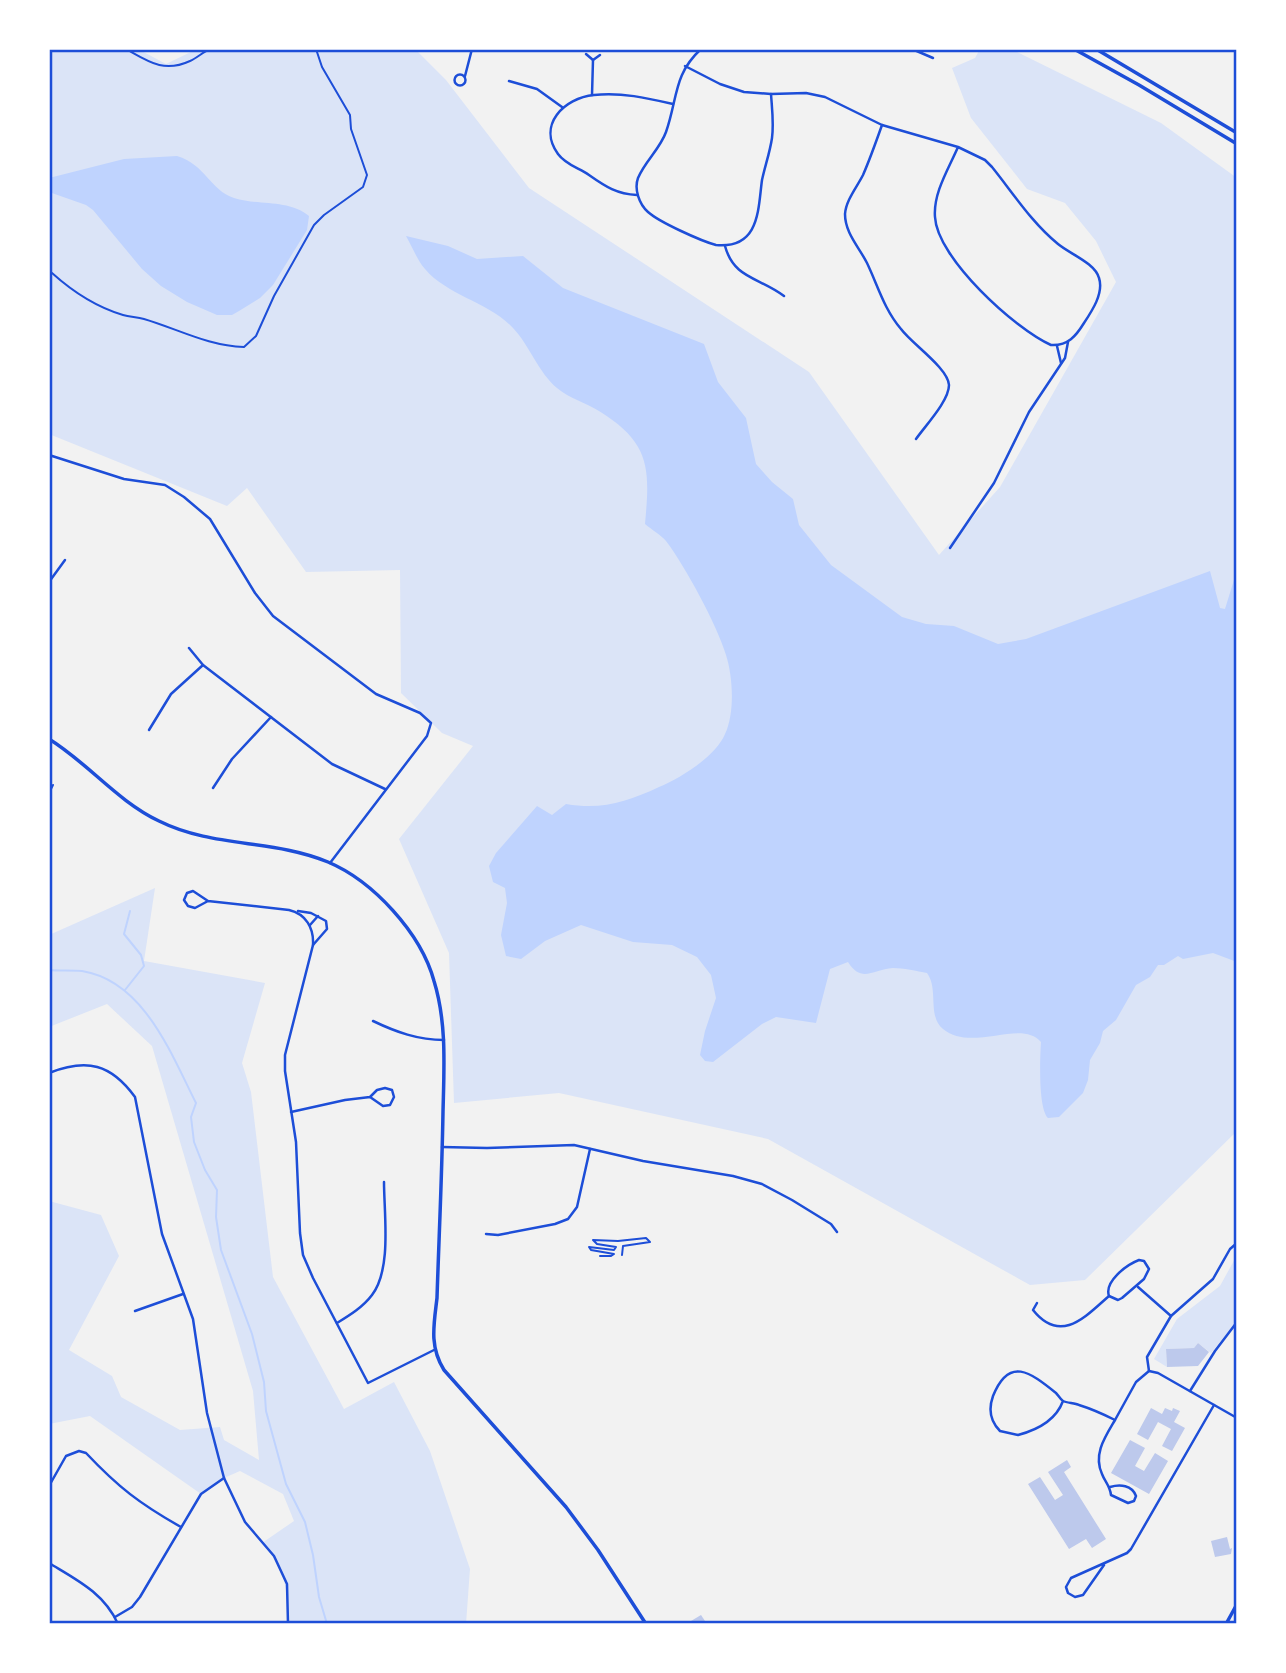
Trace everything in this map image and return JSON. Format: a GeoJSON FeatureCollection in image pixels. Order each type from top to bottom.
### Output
{"type":"FeatureCollection","features":[{"type":"Feature","properties":{"kind":"street"},"geometry":{"type":"LineString","coordinates":[[465,78],[472,49]]}},
{"type":"Feature","properties":{"kind":"street"},"geometry":{"type":"LineString","coordinates":[[701,49],[685,66],[677,83],[664,139],[638,177],[637,195],[647,212],[653,216],[708,243],[724,246],[744,237],[753,228],[759,215],[762,182],[773,128],[771,94]]}},
{"type":"Feature","properties":{"kind":"street"},"geometry":{"type":"LineString","coordinates":[[912,49],[933,58]]}},
{"type":"Feature","properties":{"kind":"street"},"geometry":{"type":"LineString","coordinates":[[1074,49],[1237,144]]}},
{"type":"Feature","properties":{"kind":"street"},"geometry":{"type":"LineString","coordinates":[[1096,49],[1237,133]]}},
{"type":"Feature","properties":{"kind":"street"},"geometry":{"type":"LineString","coordinates":[[586,54],[593,61],[592,95]]}},
{"type":"Feature","properties":{"kind":"street"},"geometry":{"type":"LineString","coordinates":[[593,61],[600,55]]}},
{"type":"Feature","properties":{"kind":"street"},"geometry":{"type":"LineString","coordinates":[[685,66],[733,88],[771,94],[806,93],[825,97],[882,125],[958,147],[985,160],[1038,226],[1099,276],[1097,299],[1080,329],[1068,342],[1056,345],[1045,342],[986,297],[957,264],[939,235],[934,219],[936,198],[958,147]]}},
{"type":"Feature","properties":{"kind":"street"},"geometry":{"type":"LineString","coordinates":[[509,81],[537,89],[562,107]]}},
{"type":"Feature","properties":{"kind":"street"},"geometry":{"type":"LineString","coordinates":[[637,195],[615,192],[562,158],[555,148],[552,129],[562,107],[592,95],[633,95],[673,104]]}},
{"type":"Feature","properties":{"kind":"street"},"geometry":{"type":"LineString","coordinates":[[882,125],[848,204],[846,220],[894,320],[947,377],[949,388],[946,397],[916,439]]}},
{"type":"Feature","properties":{"kind":"street"},"geometry":{"type":"LineString","coordinates":[[724,246],[729,260],[738,270],[784,296]]}},
{"type":"Feature","properties":{"kind":"street"},"geometry":{"type":"LineString","coordinates":[[950,548],[994,482],[1029,412],[1066,355],[1068,342]]}},
{"type":"Feature","properties":{"kind":"street"},"geometry":{"type":"LineString","coordinates":[[1056,345],[1061,363]]}},
{"type":"Feature","properties":{"kind":"street"},"geometry":{"type":"LineString","coordinates":[[49,455],[124,479],[165,485],[178,492],[210,519],[255,593],[273,616],[376,694],[420,713],[431,723],[427,736],[330,863]]}},
{"type":"Feature","properties":{"kind":"street"},"geometry":{"type":"LineString","coordinates":[[49,582],[65,560]]}},
{"type":"Feature","properties":{"kind":"street"},"geometry":{"type":"LineString","coordinates":[[189,648],[203,665],[331,764],[385,789]]}},
{"type":"Feature","properties":{"kind":"street"},"geometry":{"type":"LineString","coordinates":[[149,730],[171,694],[203,665]]}},
{"type":"Feature","properties":{"kind":"street"},"geometry":{"type":"LineString","coordinates":[[213,788],[232,759],[271,717]]}},
{"type":"Feature","properties":{"kind":"street"},"geometry":{"type":"LineString","coordinates":[[49,738],[136,808],[160,822],[203,838],[290,849],[330,863],[365,883],[379,895],[415,940],[434,978],[444,1041],[434,1350],[449,1376],[566,1507],[598,1550],[646,1624]]}},
{"type":"Feature","properties":{"kind":"street"},"geometry":{"type":"LineString","coordinates":[[208,901],[195,908],[188,906],[184,900],[187,893],[193,891],[208,901],[318,916],[326,921],[327,928],[313,945]]}},
{"type":"Feature","properties":{"kind":"street"},"geometry":{"type":"LineString","coordinates":[[295,911],[310,925],[313,945],[285,1055],[296,1142],[303,1255],[309,1272],[368,1383],[434,1350]]}},
{"type":"Feature","properties":{"kind":"street"},"geometry":{"type":"LineString","coordinates":[[310,925],[318,916]]}},
{"type":"Feature","properties":{"kind":"street"},"geometry":{"type":"LineString","coordinates":[[373,1021],[406,1035],[444,1041]]}},
{"type":"Feature","properties":{"kind":"street"},"geometry":{"type":"LineString","coordinates":[[49,1073],[84,1063],[106,1070],[123,1081],[135,1097],[162,1234],[193,1319],[207,1413],[224,1478],[245,1522],[274,1556],[287,1584],[288,1624]]}},
{"type":"Feature","properties":{"kind":"street"},"geometry":{"type":"LineString","coordinates":[[291,1112],[370,1097],[377,1090],[385,1088],[392,1090],[394,1097],[390,1105],[383,1106],[370,1097]]}},
{"type":"Feature","properties":{"kind":"street"},"geometry":{"type":"LineString","coordinates":[[442,1147],[497,1148],[561,1144],[750,1180],[792,1200],[824,1219],[838,1232]]}},
{"type":"Feature","properties":{"kind":"street"},"geometry":{"type":"LineString","coordinates":[[486,1234],[498,1235],[568,1219],[577,1207],[590,1149]]}},
{"type":"Feature","properties":{"kind":"street"},"geometry":{"type":"LineString","coordinates":[[338,1323],[366,1303],[380,1282],[384,1264],[384,1182]]}},
{"type":"Feature","properties":{"kind":"street"},"geometry":{"type":"LineString","coordinates":[[1149,1371],[1147,1357],[1171,1316],[1213,1279],[1230,1249],[1237,1243]]}},
{"type":"Feature","properties":{"kind":"street"},"geometry":{"type":"LineString","coordinates":[[1144,1261],[1149,1269],[1148,1274],[1137,1287],[1118,1300],[1109,1296],[1109,1283],[1131,1263],[1144,1261]]}},
{"type":"Feature","properties":{"kind":"street"},"geometry":{"type":"LineString","coordinates":[[1137,1287],[1171,1316]]}},
{"type":"Feature","properties":{"kind":"street"},"geometry":{"type":"LineString","coordinates":[[135,1311],[183,1294]]}},
{"type":"Feature","properties":{"kind":"street"},"geometry":{"type":"LineString","coordinates":[[1037,1303],[1033,1310],[1035,1313],[1048,1322],[1066,1326],[1077,1324],[1109,1296]]}},
{"type":"Feature","properties":{"kind":"street"},"geometry":{"type":"LineString","coordinates":[[1190,1391],[1214,1351],[1237,1322]]}},
{"type":"Feature","properties":{"kind":"street"},"geometry":{"type":"LineString","coordinates":[[1063,1401],[1056,1416],[1018,1435],[1000,1431],[990,1416],[991,1402],[999,1382],[1014,1370],[1040,1382],[1063,1401],[1094,1409],[1115,1420]]}},
{"type":"Feature","properties":{"kind":"street"},"geometry":{"type":"LineString","coordinates":[[1149,1371],[1158,1373],[1237,1418]]}},
{"type":"Feature","properties":{"kind":"street"},"geometry":{"type":"LineString","coordinates":[[1110,1486],[1123,1484],[1134,1491],[1134,1502],[1128,1503],[1111,1494],[1110,1486],[1100,1468],[1099,1451],[1136,1382],[1149,1371]]}},
{"type":"Feature","properties":{"kind":"street"},"geometry":{"type":"LineString","coordinates":[[1104,1565],[1098,1565],[1071,1578],[1066,1587],[1068,1593],[1075,1597],[1083,1595],[1104,1565],[1131,1549],[1214,1405]]}},
{"type":"Feature","properties":{"kind":"street"},"geometry":{"type":"LineString","coordinates":[[49,1486],[66,1456],[79,1451],[86,1454],[118,1486],[144,1506],[181,1527]]}},
{"type":"Feature","properties":{"kind":"street"},"geometry":{"type":"LineString","coordinates":[[115,1617],[132,1607],[140,1597],[201,1494],[224,1478]]}},
{"type":"Feature","properties":{"kind":"street"},"geometry":{"type":"LineString","coordinates":[[49,1563],[86,1584],[102,1598],[118,1624]]}},
{"type":"Feature","properties":{"kind":"street"},"geometry":{"type":"LineString","coordinates":[[1226,1624],[1237,1604]]}},
{"type":"Feature","properties":{"kind":"lane"},"geometry":{"type":"LineString","coordinates":[[49,793],[53,785]]}},
{"type":"Feature","properties":{"kind":"path"},"geometry":{"type":"LineString","coordinates":[[126,49],[164,68],[176,67],[193,60],[210,49]]}},
{"type":"Feature","properties":{"kind":"path"},"geometry":{"type":"LineString","coordinates":[[49,275],[52,273],[91,302],[204,341],[226,346],[244,346],[256,336],[274,296],[314,225],[363,187],[367,176],[351,129],[350,115],[322,67],[316,49]]}},
{"type":"Feature","properties":{"kind":"path"},"geometry":{"type":"LineString","coordinates":[[600,1256],[614,1254],[590,1250],[589,1247],[614,1250],[615,1247],[597,1244],[593,1240],[646,1238],[650,1242],[623,1246],[622,1255]]}},
{"type":"Feature","properties":{"kind":"shaded area"},"geometry":{"type":"Polygon","coordinates":[[[49,49],[138,49],[166,64],[197,49],[415,49],[446,80],[529,188],[809,372],[939,555],[1000,487],[1116,282],[1096,241],[1065,203],[1027,189],[971,118],[952,68],[975,58],[980,49],[1011,49],[1161,123],[1237,178],[1237,1131],[1085,1280],[1030,1285],[768,1139],[559,1093],[454,1103],[449,953],[399,839],[473,746],[442,733],[401,693],[400,570],[306,572],[247,488],[227,506],[49,434],[49,49]]]}},
{"type":"Feature","properties":{"kind":"shaded area"},"geometry":{"type":"Polygon","coordinates":[[[155,888],[144,961],[265,983],[242,1063],[251,1092],[273,1277],[344,1409],[394,1382],[430,1451],[470,1569],[466,1624],[288,1624],[284,1580],[262,1543],[294,1521],[283,1494],[240,1471],[201,1494],[90,1416],[49,1424],[49,1201],[101,1215],[119,1256],[69,1350],[112,1376],[121,1397],[180,1430],[220,1427],[224,1440],[259,1460],[253,1391],[152,1046],[107,1004],[49,1027],[49,935],[155,888]]]}},
{"type":"Feature","properties":{"kind":"shaded area"},"geometry":{"type":"Polygon","coordinates":[[[1237,1255],[1237,1321],[1211,1353],[1198,1343],[1194,1348],[1166,1349],[1167,1367],[1154,1359],[1177,1319],[1220,1286],[1237,1255]]]}},
{"type":"Feature","properties":{"kind":"water"},"geometry":{"type":"Polygon","coordinates":[[[177,156],[195,165],[219,189],[234,198],[292,207],[309,216],[307,230],[273,285],[260,298],[232,315],[217,315],[187,302],[161,286],[142,269],[93,210],[49,192],[49,178],[124,159],[177,156]]]}},
{"type":"Feature","properties":{"kind":"water"},"geometry":{"type":"Polygon","coordinates":[[[406,236],[448,246],[477,259],[523,256],[563,288],[704,344],[718,382],[746,418],[756,464],[793,499],[799,525],[831,565],[902,617],[926,624],[954,626],[998,644],[1026,639],[1210,571],[1220,608],[1225,609],[1237,570],[1237,962],[1213,953],[1183,959],[1178,956],[1164,965],[1158,965],[1150,977],[1136,985],[1116,1020],[1103,1031],[1100,1043],[1090,1060],[1088,1080],[1083,1093],[1059,1117],[1048,1118],[1041,1094],[1041,1042],[1021,1033],[968,1038],[943,1029],[935,1017],[932,987],[927,973],[893,968],[863,974],[853,969],[848,962],[830,969],[816,1023],[776,1017],[762,1024],[713,1062],[705,1061],[700,1055],[716,998],[711,975],[697,957],[672,945],[633,942],[581,925],[545,941],[521,959],[506,956],[501,935],[507,903],[505,888],[493,882],[489,866],[496,853],[537,806],[552,815],[566,804],[591,806],[614,803],[668,783],[697,765],[714,750],[725,734],[732,706],[730,674],[722,643],[691,580],[666,541],[645,524],[646,473],[638,446],[616,423],[550,382],[519,335],[503,319],[434,278],[422,265],[406,236]]]}},
{"type":"Feature","properties":{"kind":"building"},"geometry":{"type":"Polygon","coordinates":[[[1198,1343],[1209,1352],[1198,1366],[1167,1367],[1166,1349],[1194,1348],[1198,1343]]]}},
{"type":"Feature","properties":{"kind":"building"},"geometry":{"type":"Polygon","coordinates":[[[1151,1408],[1162,1414],[1165,1408],[1180,1411],[1174,1422],[1185,1428],[1172,1451],[1162,1446],[1171,1429],[1158,1422],[1148,1440],[1137,1434],[1151,1408]]]}},
{"type":"Feature","properties":{"kind":"building"},"geometry":{"type":"Polygon","coordinates":[[[1130,1440],[1145,1448],[1135,1466],[1144,1471],[1155,1453],[1168,1461],[1149,1494],[1111,1473],[1130,1440]]]}},
{"type":"Feature","properties":{"kind":"building"},"geometry":{"type":"Polygon","coordinates":[[[1067,1460],[1071,1467],[1064,1472],[1106,1539],[1092,1548],[1086,1539],[1069,1549],[1028,1484],[1040,1477],[1055,1500],[1063,1495],[1048,1472],[1067,1460]]]}},
{"type":"Feature","properties":{"kind":"building"},"geometry":{"type":"Polygon","coordinates":[[[1227,1537],[1230,1549],[1232,1548],[1231,1554],[1215,1557],[1211,1541],[1227,1537]]]}},
{"type":"Feature","properties":{"kind":"building"},"geometry":{"type":"Polygon","coordinates":[[[701,1615],[707,1624],[693,1624],[691,1621],[701,1615]]]}},
{"type":"Feature","properties":{"kind":"waterway"},"geometry":{"type":"LineString","coordinates":[[125,990],[144,966],[141,955],[124,934],[130,911]]}},
{"type":"Feature","properties":{"kind":"waterway"},"geometry":{"type":"LineString","coordinates":[[49,970],[82,971],[104,978],[139,1004],[165,1042],[196,1103],[191,1117],[194,1142],[205,1170],[217,1190],[216,1217],[221,1250],[252,1334],[264,1382],[266,1411],[286,1484],[305,1522],[319,1597],[327,1624]]}}]}
